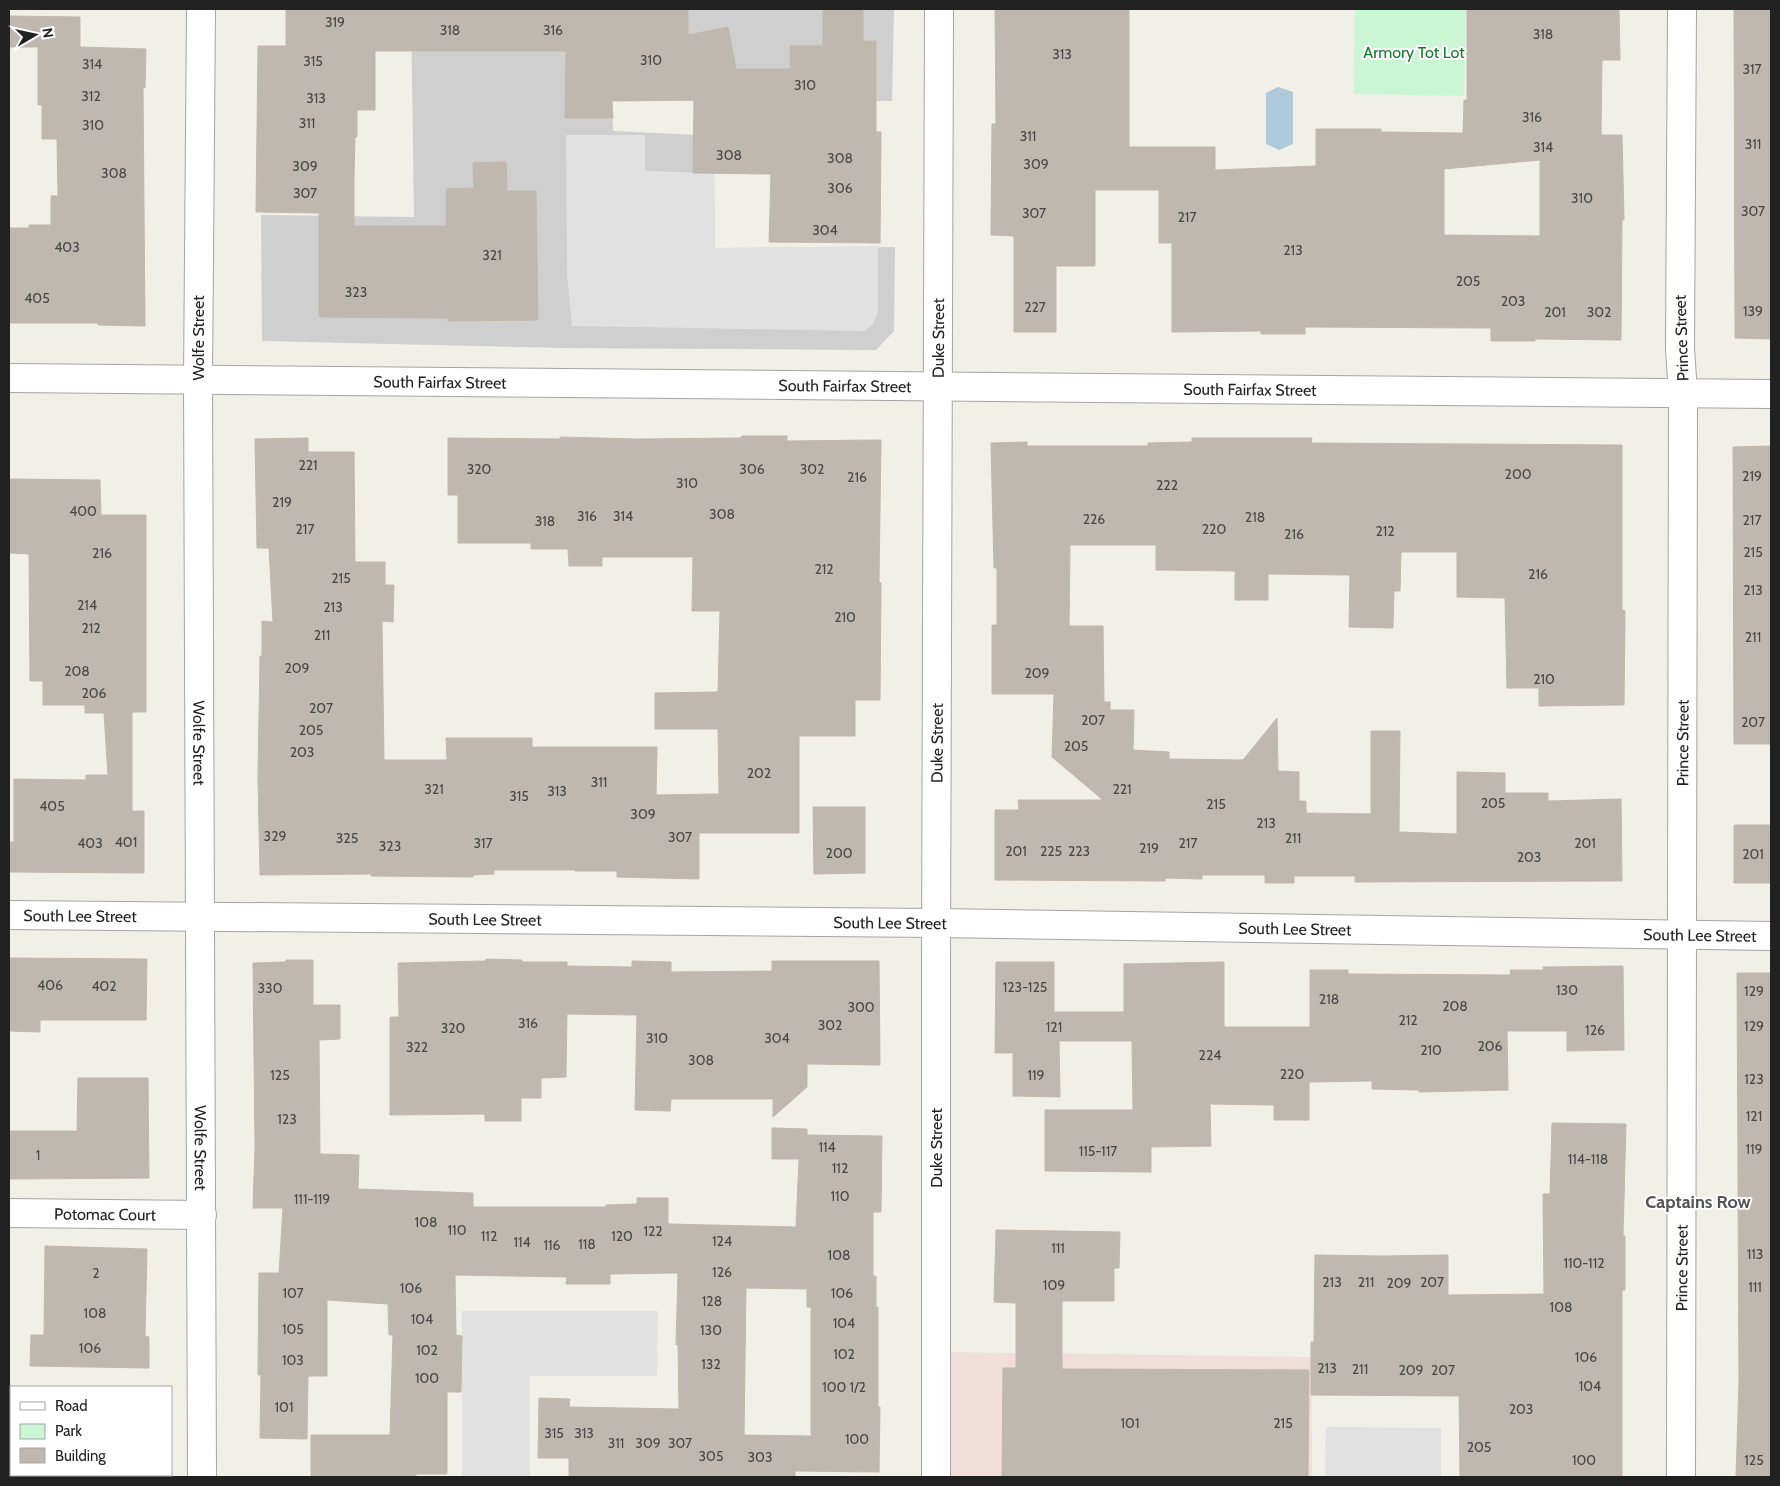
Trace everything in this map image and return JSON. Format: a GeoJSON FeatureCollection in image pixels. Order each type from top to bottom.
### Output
{"type":"FeatureCollection","features":[{"type":"Feature","properties":{"kind":"street","name":"Wolfe Street"},"geometry":{"type":"LineString","coordinates":[[201,9],[198,380],[202,1477]]}},
{"type":"Feature","properties":{"kind":"street","name":"Duke Street"},"geometry":{"type":"LineString","coordinates":[[936,1477],[939,9]]}},
{"type":"Feature","properties":{"kind":"street","name":"Prince Street"},"geometry":{"type":"LineString","coordinates":[[1681,1477],[1683,393],[1680,349],[1682,9]]}},
{"type":"Feature","properties":{"kind":"street","name":"South Fairfax Street"},"geometry":{"type":"LineString","coordinates":[[9,378],[1771,394]]}},
{"type":"Feature","properties":{"kind":"street","name":"South Lee Street"},"geometry":{"type":"LineString","coordinates":[[9,916],[936,923],[1771,936]]}},
{"type":"Feature","properties":{"kind":"street","name":"Potomac Court"},"geometry":{"type":"LineString","coordinates":[[9,1213],[202,1215]]}},
{"type":"Feature","properties":{"kind":"shaded area"},"geometry":{"type":"Polygon","coordinates":[[[411,9],[894,9],[892,101],[612,101],[613,131],[764,138],[764,174],[714,174],[715,248],[895,247],[894,331],[876,350],[562,348],[262,341],[261,215],[414,217],[411,9]]]}},
{"type":"Feature","properties":{"kind":"shaded area"},"geometry":{"type":"Polygon","coordinates":[[[566,135],[645,135],[645,171],[714,173],[715,248],[878,246],[878,311],[873,325],[863,331],[572,326],[567,275],[566,135]]]}},
{"type":"Feature","properties":{"kind":"shaded area"},"geometry":{"type":"Polygon","coordinates":[[[462,1311],[658,1311],[657,1376],[530,1376],[530,1477],[462,1477],[462,1311]]]}},
{"type":"Feature","properties":{"kind":"shaded area"},"geometry":{"type":"Polygon","coordinates":[[[941,1352],[1311,1357],[1312,1477],[934,1477],[941,1352]]]}},
{"type":"Feature","properties":{"kind":"shaded area"},"geometry":{"type":"Polygon","coordinates":[[[1326,1427],[1441,1428],[1441,1477],[1325,1477],[1326,1427]]]}},
{"type":"Feature","properties":{"kind":"green space","name":"Armory Tot Lot"},"geometry":{"type":"Polygon","coordinates":[[[1355,9],[1466,9],[1464,96],[1354,94],[1355,9]]]}},
{"type":"Feature","properties":{"kind":"water"},"geometry":{"type":"Polygon","coordinates":[[[1278,87],[1293,92],[1293,144],[1279,150],[1266,144],[1266,93],[1278,87]]]}},
{"type":"Feature","properties":{"kind":"building"},"geometry":{"type":"Polygon","coordinates":[[[286,9],[688,9],[688,35],[728,27],[736,69],[790,69],[790,46],[823,46],[823,9],[863,9],[863,41],[876,41],[876,132],[881,132],[880,243],[769,242],[771,174],[693,173],[694,100],[612,101],[613,118],[565,118],[566,51],[375,51],[375,110],[357,110],[354,226],[446,226],[446,189],[474,188],[473,163],[506,162],[507,191],[536,191],[538,320],[448,321],[448,318],[319,317],[319,213],[256,212],[258,46],[286,46],[286,9]]]}},
{"type":"Feature","properties":{"kind":"building"},"geometry":{"type":"Polygon","coordinates":[[[995,9],[1129,9],[1129,147],[1215,147],[1215,170],[1316,166],[1316,129],[1381,129],[1381,132],[1463,133],[1464,100],[1467,100],[1467,9],[1619,9],[1620,60],[1602,60],[1601,135],[1622,135],[1624,220],[1622,220],[1621,340],[1535,339],[1535,341],[1491,341],[1491,328],[1305,327],[1305,334],[1261,334],[1261,331],[1172,332],[1172,243],[1159,243],[1159,190],[1095,190],[1095,266],[1056,266],[1056,332],[1014,332],[1014,236],[991,235],[992,124],[996,124],[995,9]],[[1540,160],[1444,169],[1444,235],[1540,236],[1540,160]]]}},
{"type":"Feature","properties":{"kind":"building"},"geometry":{"type":"Polygon","coordinates":[[[1734,9],[1771,9],[1771,339],[1735,338],[1734,9]]]}},
{"type":"Feature","properties":{"kind":"building"},"geometry":{"type":"Polygon","coordinates":[[[9,16],[80,17],[80,47],[146,49],[145,88],[143,87],[145,326],[98,325],[98,323],[9,323],[9,228],[29,228],[29,225],[51,225],[51,196],[58,196],[57,139],[42,139],[42,105],[38,105],[38,47],[9,47],[9,16]]]}},
{"type":"Feature","properties":{"kind":"building"},"geometry":{"type":"Polygon","coordinates":[[[742,436],[787,436],[787,441],[881,440],[880,700],[855,700],[855,736],[799,736],[799,833],[699,833],[699,879],[617,877],[617,871],[575,870],[494,870],[494,874],[473,875],[473,877],[371,876],[371,874],[260,875],[258,778],[260,656],[262,656],[262,621],[273,622],[269,548],[257,548],[255,439],[308,438],[308,452],[354,452],[355,562],[385,562],[385,585],[394,585],[393,622],[382,621],[384,760],[447,760],[446,738],[532,738],[532,747],[657,747],[656,795],[719,794],[718,729],[655,729],[655,693],[718,692],[720,611],[692,611],[693,557],[602,557],[602,566],[569,566],[568,549],[531,549],[531,543],[458,543],[458,495],[448,495],[448,438],[560,439],[560,437],[636,439],[741,438],[742,436]]]}},
{"type":"Feature","properties":{"kind":"building"},"geometry":{"type":"Polygon","coordinates":[[[1192,438],[1312,438],[1311,443],[1622,445],[1622,610],[1625,611],[1624,705],[1539,706],[1539,688],[1507,688],[1505,598],[1457,597],[1457,552],[1401,552],[1400,591],[1394,591],[1393,628],[1349,627],[1350,575],[1268,574],[1268,600],[1235,600],[1235,571],[1156,570],[1156,545],[1070,545],[1069,626],[1103,626],[1104,702],[1110,702],[1110,710],[1134,710],[1133,750],[1169,752],[1169,759],[1243,760],[1277,718],[1278,771],[1299,772],[1299,801],[1306,801],[1306,813],[1371,814],[1371,731],[1400,731],[1399,832],[1457,834],[1457,772],[1505,773],[1505,793],[1548,793],[1548,801],[1621,799],[1622,881],[1355,882],[1355,876],[1294,876],[1294,883],[1265,883],[1265,875],[1202,875],[1202,879],[1165,878],[1165,881],[995,880],[995,810],[1019,810],[1018,800],[1103,800],[1052,757],[1054,694],[992,694],[992,625],[997,625],[997,568],[994,568],[991,443],[1027,442],[1027,446],[1148,446],[1148,443],[1192,442],[1192,438]]]}},
{"type":"Feature","properties":{"kind":"building"},"geometry":{"type":"Polygon","coordinates":[[[1771,446],[1771,744],[1734,744],[1733,447],[1771,446]]]}},
{"type":"Feature","properties":{"kind":"building"},"geometry":{"type":"Polygon","coordinates":[[[9,479],[100,480],[101,515],[146,515],[146,712],[132,712],[132,811],[144,811],[144,873],[9,872],[9,842],[14,842],[14,779],[86,780],[86,775],[108,775],[104,713],[85,713],[85,705],[43,705],[43,681],[30,681],[29,554],[9,553],[9,479]]]}},
{"type":"Feature","properties":{"kind":"building"},"geometry":{"type":"Polygon","coordinates":[[[813,807],[865,807],[865,873],[814,874],[813,807]]]}},
{"type":"Feature","properties":{"kind":"building"},"geometry":{"type":"Polygon","coordinates":[[[1734,825],[1771,825],[1771,883],[1734,883],[1734,825]]]}},
{"type":"Feature","properties":{"kind":"building"},"geometry":{"type":"Polygon","coordinates":[[[9,958],[147,959],[146,1020],[40,1020],[40,1032],[9,1031],[9,958]]]}},
{"type":"Feature","properties":{"kind":"building"},"geometry":{"type":"Polygon","coordinates":[[[486,959],[522,960],[522,962],[567,962],[567,966],[632,967],[632,961],[671,962],[671,972],[772,971],[772,961],[879,961],[880,1065],[807,1064],[807,1087],[773,1117],[773,1099],[671,1099],[670,1111],[635,1110],[637,1015],[567,1014],[566,1077],[541,1078],[541,1098],[521,1098],[521,1121],[485,1121],[485,1114],[390,1115],[390,1017],[399,1017],[398,963],[486,961],[486,959]]]}},
{"type":"Feature","properties":{"kind":"building"},"geometry":{"type":"Polygon","coordinates":[[[286,960],[313,960],[313,1005],[340,1005],[340,1039],[319,1040],[320,1154],[359,1155],[358,1189],[473,1193],[473,1207],[606,1207],[606,1205],[637,1204],[637,1198],[668,1198],[668,1224],[796,1227],[799,1159],[772,1159],[772,1128],[807,1129],[807,1135],[882,1136],[881,1212],[873,1212],[873,1276],[876,1276],[876,1308],[878,1307],[879,1472],[795,1471],[795,1477],[569,1476],[569,1458],[538,1458],[539,1398],[570,1399],[569,1407],[679,1409],[678,1344],[676,1345],[678,1273],[610,1274],[610,1284],[566,1284],[567,1277],[455,1275],[456,1335],[462,1336],[461,1392],[447,1392],[447,1474],[416,1474],[416,1477],[311,1477],[311,1435],[390,1435],[393,1335],[389,1335],[388,1304],[327,1300],[327,1376],[308,1376],[307,1439],[260,1438],[261,1375],[258,1375],[259,1273],[279,1273],[283,1208],[253,1208],[255,1148],[253,963],[285,962],[286,960]],[[746,1288],[744,1435],[811,1436],[811,1307],[807,1307],[807,1289],[746,1288]]]}},
{"type":"Feature","properties":{"kind":"building"},"geometry":{"type":"Polygon","coordinates":[[[996,962],[1054,962],[1054,1012],[1124,1012],[1124,964],[1224,962],[1224,1027],[1310,1027],[1310,970],[1348,970],[1348,974],[1511,975],[1510,970],[1544,970],[1543,967],[1623,966],[1624,1050],[1567,1051],[1567,1031],[1507,1031],[1508,1090],[1419,1092],[1419,1090],[1372,1089],[1372,1081],[1309,1082],[1309,1120],[1274,1120],[1274,1105],[1210,1104],[1211,1146],[1151,1147],[1151,1172],[1045,1171],[1045,1110],[1133,1110],[1132,1041],[1059,1041],[1060,1097],[1013,1096],[1013,1053],[995,1053],[996,962]]]}},
{"type":"Feature","properties":{"kind":"building"},"geometry":{"type":"Polygon","coordinates":[[[1737,973],[1771,973],[1771,1477],[1736,1477],[1739,1383],[1737,973]]]}},
{"type":"Feature","properties":{"kind":"building"},"geometry":{"type":"Polygon","coordinates":[[[78,1078],[148,1078],[149,1178],[9,1179],[9,1131],[77,1131],[78,1078]]]}},
{"type":"Feature","properties":{"kind":"building"},"geometry":{"type":"Polygon","coordinates":[[[1552,1123],[1626,1124],[1623,1236],[1625,1236],[1625,1290],[1622,1290],[1622,1477],[1460,1477],[1459,1396],[1311,1395],[1311,1342],[1314,1342],[1315,1255],[1448,1255],[1448,1295],[1544,1294],[1543,1194],[1550,1194],[1552,1123]]]}},
{"type":"Feature","properties":{"kind":"building"},"geometry":{"type":"Polygon","coordinates":[[[996,1230],[1120,1232],[1119,1268],[1114,1268],[1114,1301],[1062,1301],[1062,1369],[1309,1370],[1308,1477],[1002,1477],[1003,1368],[1016,1368],[1016,1303],[994,1302],[996,1230]]]}},
{"type":"Feature","properties":{"kind":"building"},"geometry":{"type":"Polygon","coordinates":[[[45,1246],[147,1249],[145,1336],[149,1337],[149,1368],[30,1366],[31,1335],[44,1335],[45,1246]]]}},
{"type":"Feature","properties":{"kind":"district","name":"Captains Row"},"geometry":{"type":"Point","coordinates":[1698,1202]}}]}
